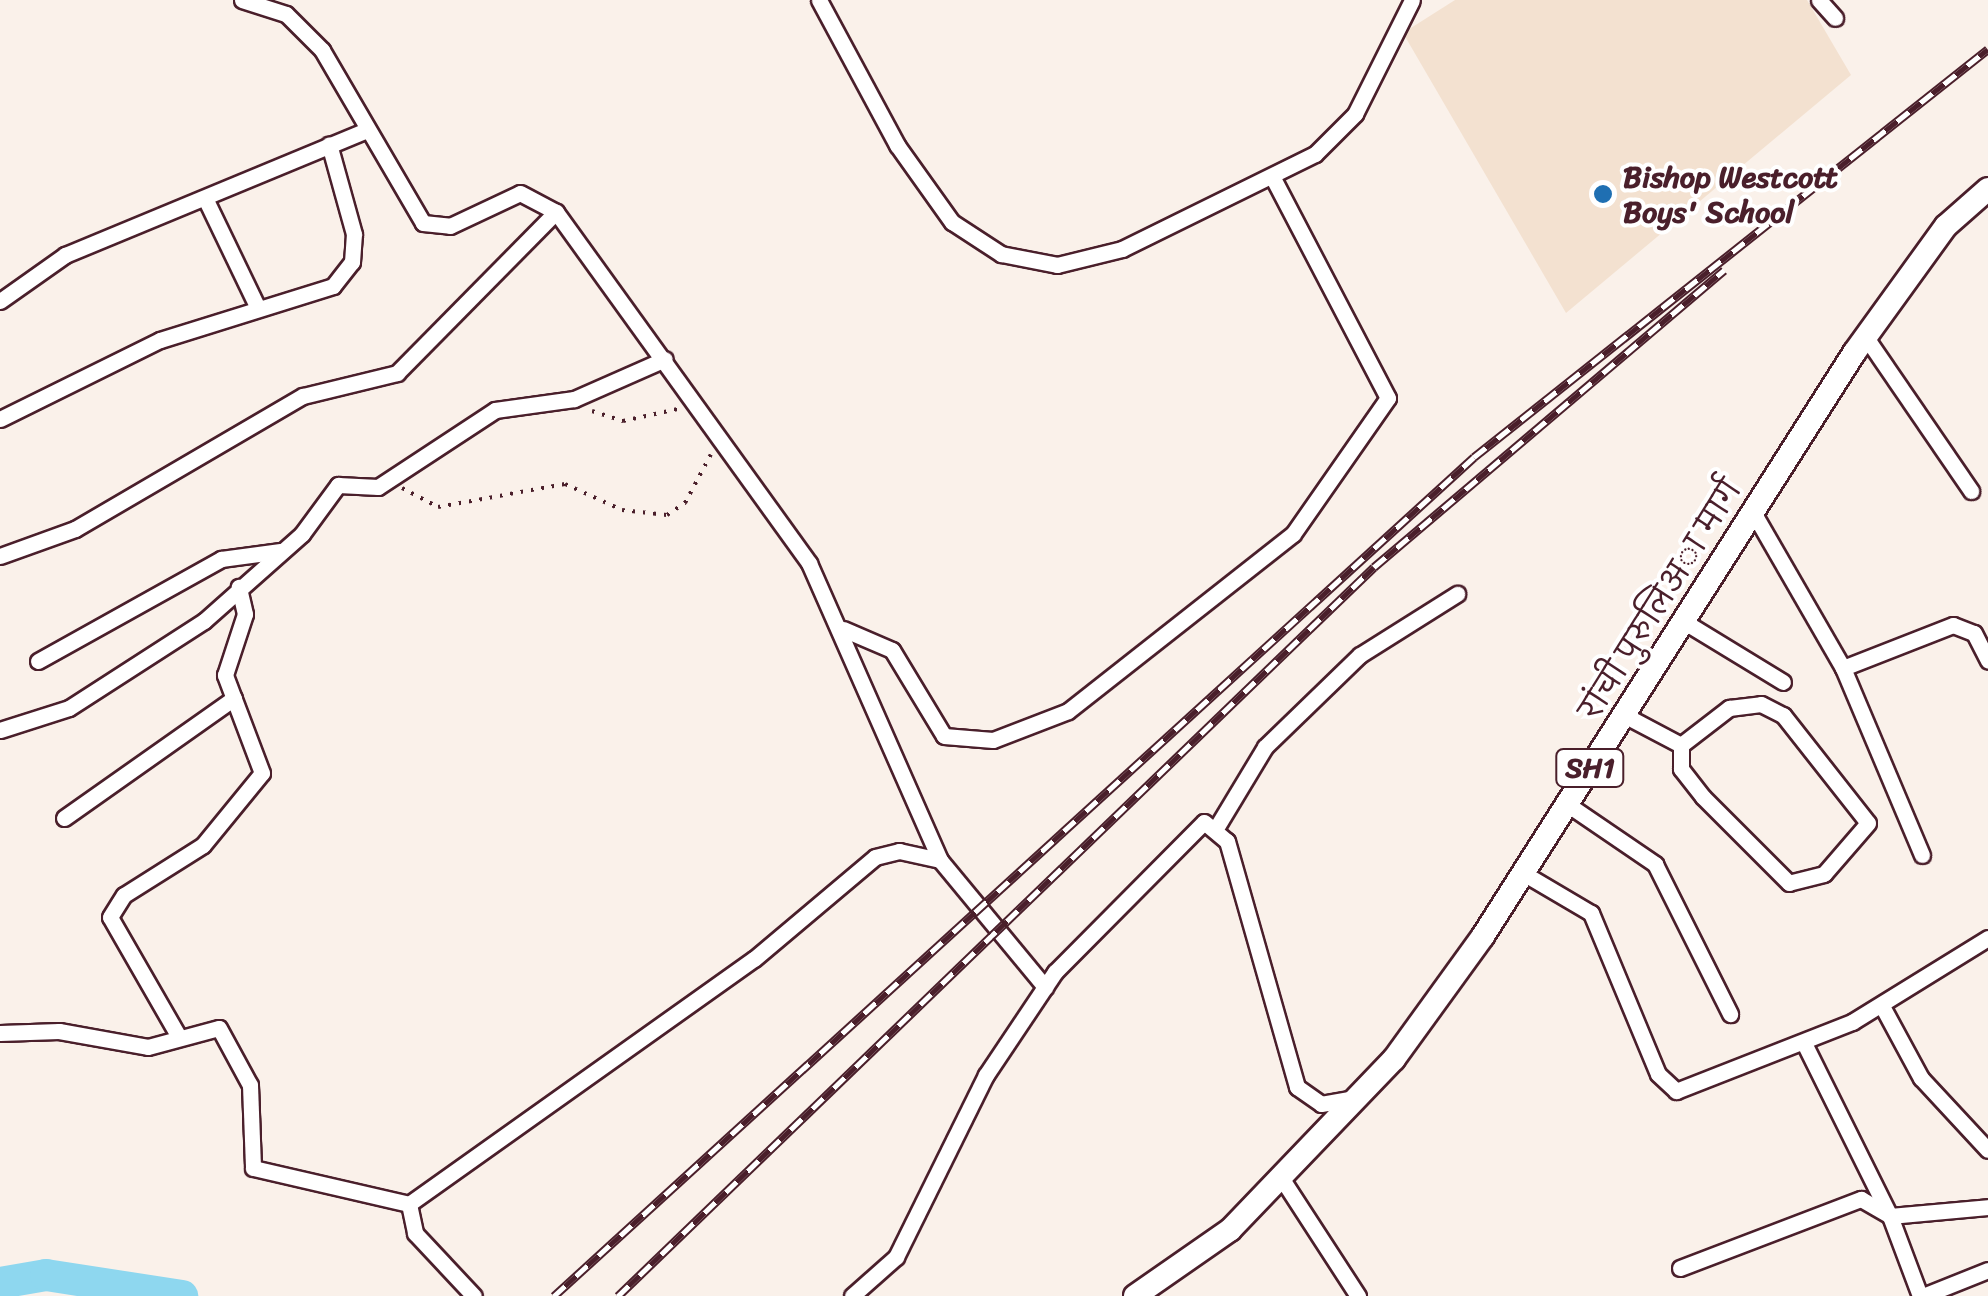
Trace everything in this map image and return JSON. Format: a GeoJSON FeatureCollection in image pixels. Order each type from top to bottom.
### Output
{"type":"FeatureCollection","features":[{"type":"Feature","properties":{"kind":"main road","name":"रांची पुरुलिअा मार्ग"},"geometry":{"type":"LineString","coordinates":[[1135,1296],[1201,1254],[1282,1179],[1360,1097],[1523,873],[1865,336],[1946,226],[1987,192]]}},
{"type":"Feature","properties":{"kind":"street"},"geometry":{"type":"LineString","coordinates":[[242,0],[303,28],[422,223],[450,226],[520,193],[556,212],[721,437],[843,629],[940,860],[1045,987]]}},
{"type":"Feature","properties":{"kind":"street"},"geometry":{"type":"LineString","coordinates":[[819,0],[952,222],[1001,254],[1086,260],[1272,176],[1340,132],[1414,4]]}},
{"type":"Feature","properties":{"kind":"street"},"geometry":{"type":"LineString","coordinates":[[1819,0],[1835,18]]}},
{"type":"Feature","properties":{"kind":"street"},"geometry":{"type":"LineString","coordinates":[[0,301],[66,255],[367,130]]}},
{"type":"Feature","properties":{"kind":"street"},"geometry":{"type":"LineString","coordinates":[[0,419],[160,340],[257,306],[322,294],[352,262],[354,234],[329,144]]}},
{"type":"Feature","properties":{"kind":"street"},"geometry":{"type":"LineString","coordinates":[[843,629],[892,650],[944,736],[993,740],[1068,711],[1293,534],[1388,398],[1272,176]]}},
{"type":"Feature","properties":{"kind":"street"},"geometry":{"type":"LineString","coordinates":[[205,198],[257,306]]}},
{"type":"Feature","properties":{"kind":"street"},"geometry":{"type":"LineString","coordinates":[[0,556],[75,529],[303,396],[397,373],[556,212]]}},
{"type":"Feature","properties":{"kind":"street"},"geometry":{"type":"LineString","coordinates":[[1865,336],[1971,490]]}},
{"type":"Feature","properties":{"kind":"street"},"geometry":{"type":"LineString","coordinates":[[0,730],[69,708],[204,621],[280,550],[338,485],[390,480],[495,410],[574,399],[665,360]]}},
{"type":"Feature","properties":{"kind":"street"},"geometry":{"type":"LineString","coordinates":[[1753,512],[1843,668],[1922,855]]}},
{"type":"Feature","properties":{"kind":"street"},"geometry":{"type":"LineString","coordinates":[[38,661],[221,559],[280,550]]}},
{"type":"Feature","properties":{"kind":"street"},"geometry":{"type":"LineString","coordinates":[[179,1038],[110,917],[124,895],[204,846],[262,773],[225,664],[245,614],[239,587]]}},
{"type":"Feature","properties":{"kind":"street"},"geometry":{"type":"LineString","coordinates":[[852,1296],[896,1257],[986,1075],[1045,987],[1189,833],[1218,825],[1264,747],[1360,655],[1457,594]]}},
{"type":"Feature","properties":{"kind":"street"},"geometry":{"type":"LineString","coordinates":[[1683,621],[1783,682]]}},
{"type":"Feature","properties":{"kind":"street"},"geometry":{"type":"LineString","coordinates":[[1843,668],[1954,625],[1974,632],[1988,661]]}},
{"type":"Feature","properties":{"kind":"street"},"geometry":{"type":"LineString","coordinates":[[64,818],[234,698]]}},
{"type":"Feature","properties":{"kind":"street"},"geometry":{"type":"LineString","coordinates":[[1761,704],[1783,715],[1868,822],[1824,874],[1789,883],[1702,797],[1681,769],[1681,745],[1729,708],[1761,704]]}},
{"type":"Feature","properties":{"kind":"street"},"geometry":{"type":"LineString","coordinates":[[1624,715],[1681,745]]}},
{"type":"Feature","properties":{"kind":"street"},"geometry":{"type":"LineString","coordinates":[[1567,804],[1655,864],[1730,1014]]}},
{"type":"Feature","properties":{"kind":"street"},"geometry":{"type":"LineString","coordinates":[[1218,825],[1297,1088],[1322,1104],[1360,1097]]}},
{"type":"Feature","properties":{"kind":"street"},"geometry":{"type":"LineString","coordinates":[[0,1034],[58,1032],[148,1047],[179,1038],[201,1026],[224,1034],[250,1085],[248,1160],[260,1174],[409,1204],[754,959],[875,857],[899,851],[940,860]]}},
{"type":"Feature","properties":{"kind":"street"},"geometry":{"type":"LineString","coordinates":[[1523,873],[1592,913],[1665,1086],[1692,1086],[1804,1044],[1882,1006],[1988,938]]}},
{"type":"Feature","properties":{"kind":"street"},"geometry":{"type":"LineString","coordinates":[[1882,1006],[1921,1078],[1988,1150]]}},
{"type":"Feature","properties":{"kind":"street"},"geometry":{"type":"LineString","coordinates":[[1804,1044],[1890,1216],[1921,1296],[1988,1270]]}},
{"type":"Feature","properties":{"kind":"street"},"geometry":{"type":"LineString","coordinates":[[1282,1179],[1358,1296]]}},
{"type":"Feature","properties":{"kind":"street"},"geometry":{"type":"LineString","coordinates":[[1680,1268],[1845,1203],[1874,1202],[1890,1216],[1988,1207]]}},
{"type":"Feature","properties":{"kind":"street"},"geometry":{"type":"LineString","coordinates":[[409,1204],[415,1233],[474,1296]]}},
{"type":"Feature","properties":{"kind":"path"},"geometry":{"type":"LineString","coordinates":[[574,399],[610,420],[703,412]]}},
{"type":"Feature","properties":{"kind":"path"},"geometry":{"type":"LineString","coordinates":[[390,480],[428,506],[564,484],[622,510],[667,515],[685,503],[721,437]]}},
{"type":"Feature","properties":{"kind":"shaded area","name":"Bishop Westcott Boys' School"},"geometry":{"type":"Polygon","coordinates":[[[1455,0],[1807,0],[1851,75],[1566,313],[1403,33],[1455,0]]]}},
{"type":"Feature","properties":{"kind":"waterway"},"geometry":{"type":"LineString","coordinates":[[0,1283],[46,1275],[182,1296]]}},
{"type":"Feature","properties":{"kind":"railway"},"geometry":{"type":"LineString","coordinates":[[554,1296],[1474,457],[1988,49]]}},
{"type":"Feature","properties":{"kind":"railway"},"geometry":{"type":"LineString","coordinates":[[618,1296],[1374,567],[1724,270]]}},
{"type":"Feature","properties":{"kind":"place","name":"Bishop Westcott Boys' School"},"geometry":{"type":"Point","coordinates":[1603,194]}}]}
